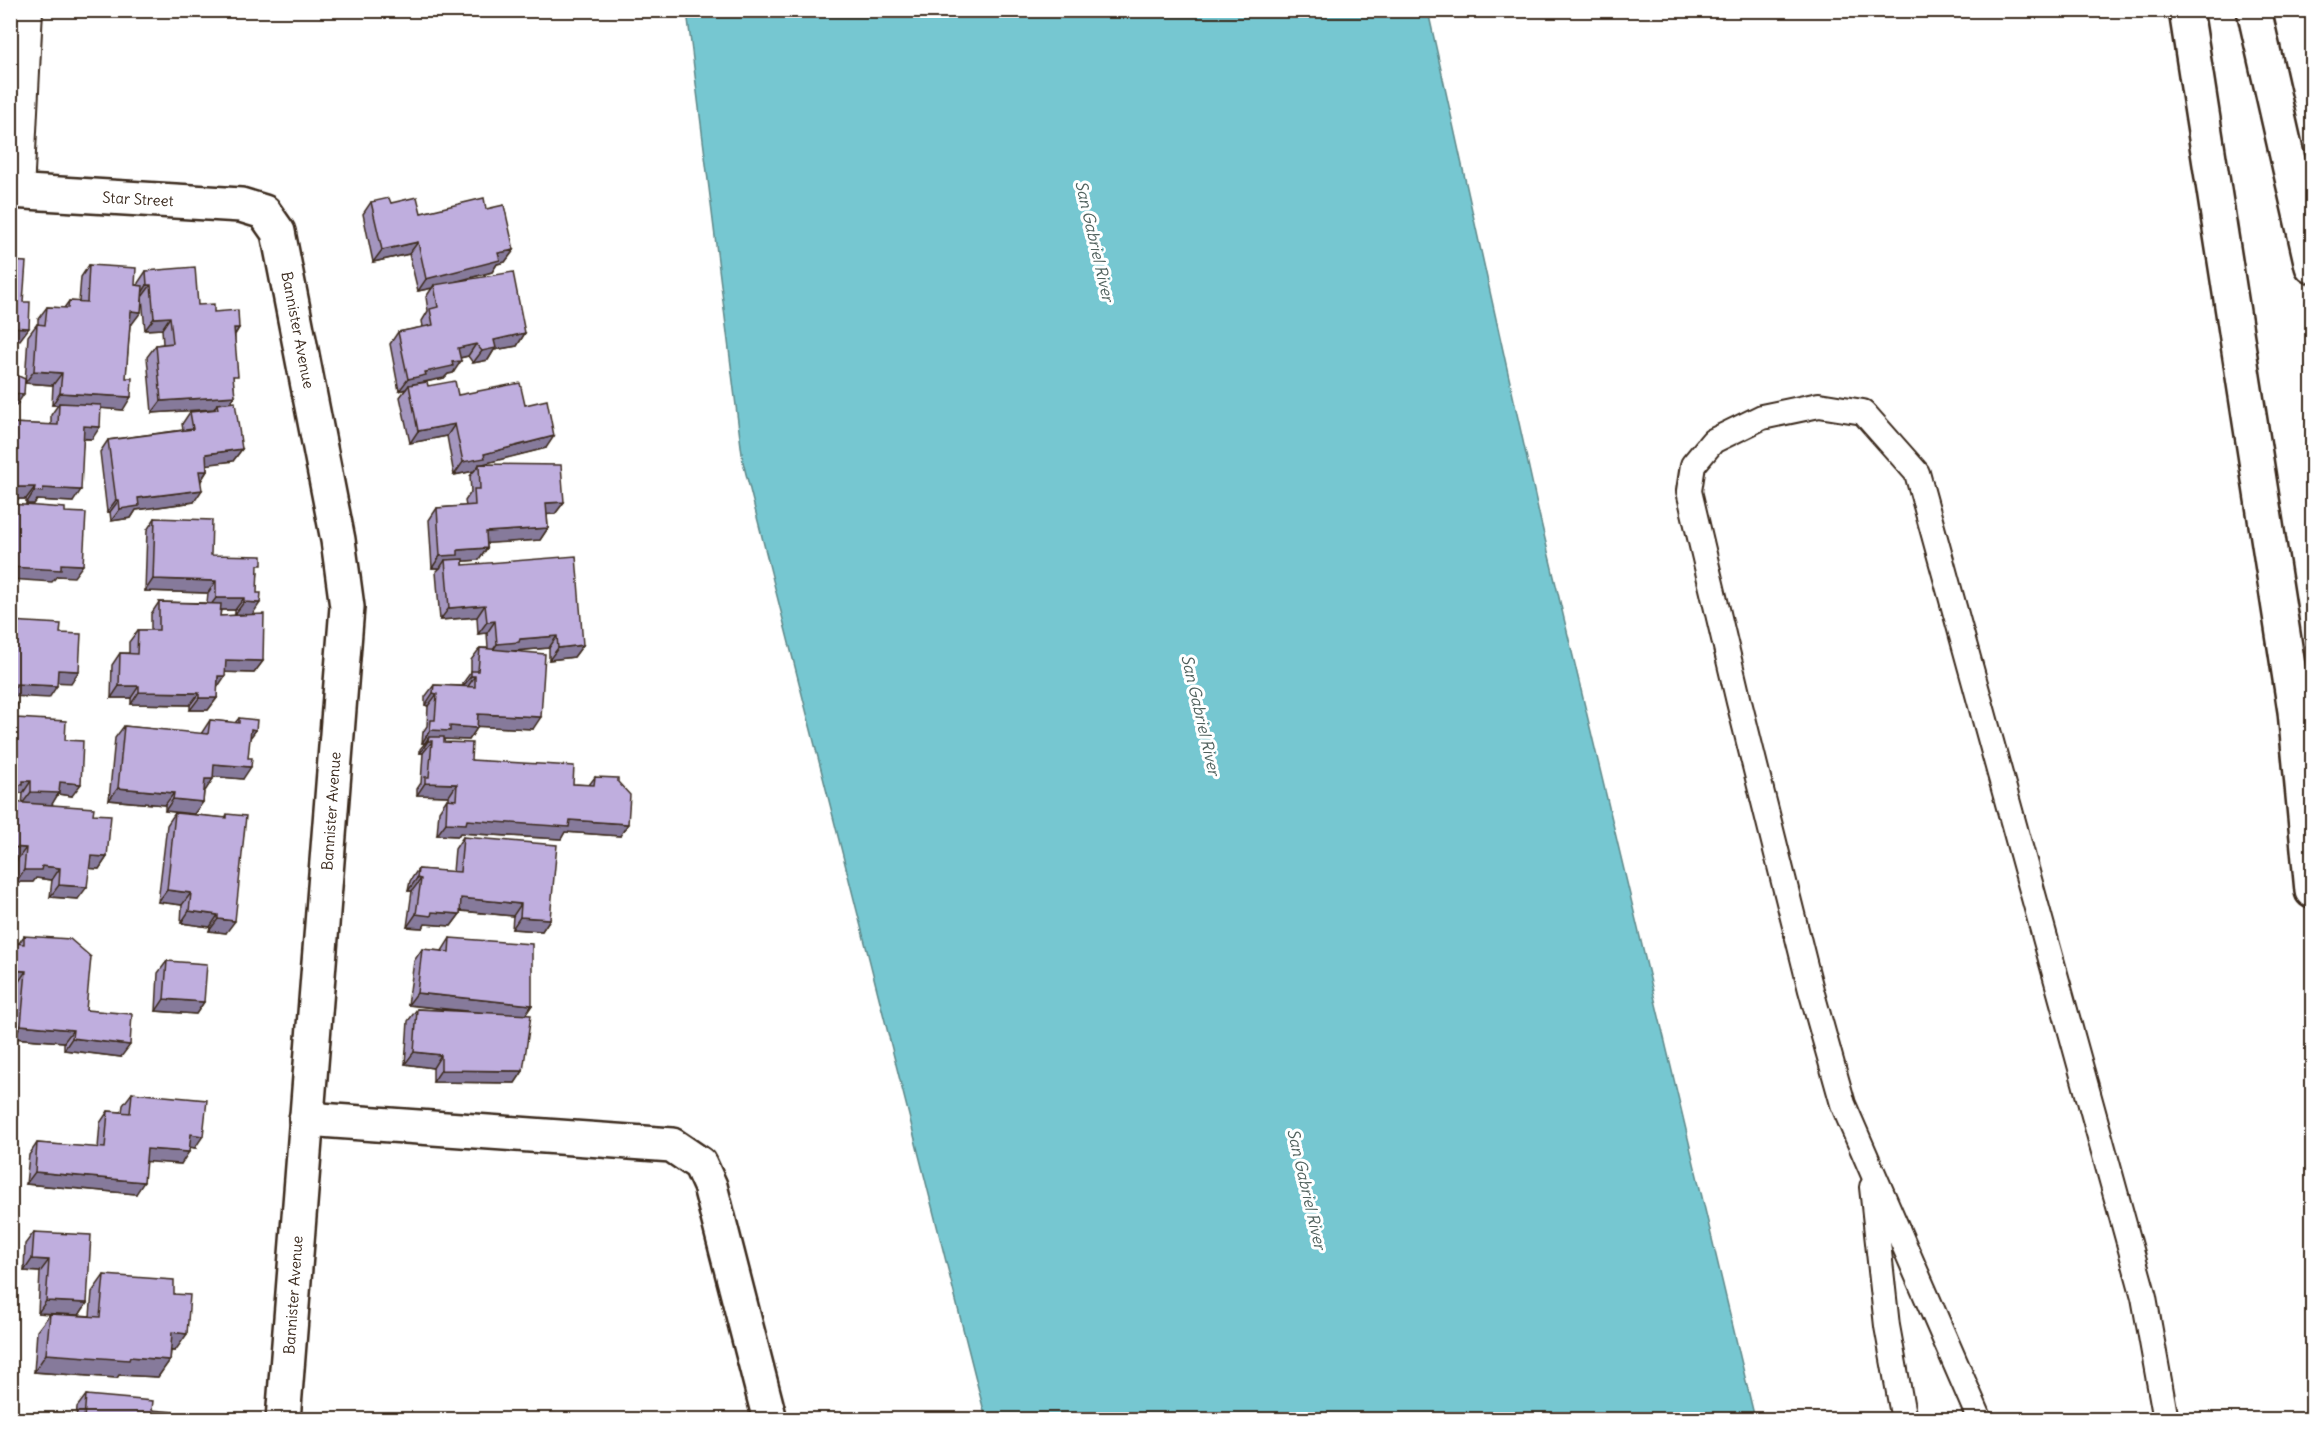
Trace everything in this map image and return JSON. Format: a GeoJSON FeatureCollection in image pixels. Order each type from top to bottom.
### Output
{"type":"FeatureCollection","features":[{"type":"Feature","properties":{"kind":"main road"},"geometry":{"type":"LineString","coordinates":[[2186,10],[2295,711],[2313,891]]}},
{"type":"Feature","properties":{"kind":"main road"},"geometry":{"type":"LineString","coordinates":[[2254,10],[2313,266]]}},
{"type":"Feature","properties":{"kind":"main road","name":"Star Street"},"geometry":{"type":"LineString","coordinates":[[16,192],[241,205],[264,212]]}},
{"type":"Feature","properties":{"kind":"main road","name":"Bannister Avenue"},"geometry":{"type":"LineString","coordinates":[[264,212],[278,232],[338,540],[346,607],[283,1419]]}},
{"type":"Feature","properties":{"kind":"main road"},"geometry":{"type":"LineString","coordinates":[[306,1119],[672,1145],[700,1164],[710,1186],[770,1419]]}},
{"type":"Feature","properties":{"kind":"lane"},"geometry":{"type":"LineString","coordinates":[[16,192],[30,10]]}},
{"type":"Feature","properties":{"kind":"lane"},"geometry":{"type":"LineString","coordinates":[[1980,1419],[1843,1104],[1811,990],[1689,491],[1693,465],[1713,441],[1762,417],[1820,405],[1863,412],[1917,474],[2144,1297],[2166,1419]]}},
{"type":"Feature","properties":{"kind":"lane"},"geometry":{"type":"LineString","coordinates":[[1869,1164],[1887,1326],[1904,1419]]}},
{"type":"Feature","properties":{"kind":"water","name":"San Gabriel River"},"geometry":{"type":"Polygon","coordinates":[[[687,11],[1428,11],[1540,518],[1755,1419],[986,1419],[743,462],[687,11]]]}},
{"type":"Feature","properties":{"kind":"building"},"geometry":{"type":"Polygon","coordinates":[[[417,197],[421,213],[484,198],[486,209],[504,205],[514,250],[498,253],[500,260],[426,279],[418,242],[382,250],[371,202],[389,198],[391,203],[417,197]]]}},
{"type":"Feature","properties":{"kind":"building"},"geometry":{"type":"Polygon","coordinates":[[[10,261],[26,262],[23,302],[30,302],[29,328],[10,327],[10,261]]]}},
{"type":"Feature","properties":{"kind":"building"},"geometry":{"type":"Polygon","coordinates":[[[89,265],[136,268],[135,285],[143,286],[141,312],[131,311],[126,378],[132,378],[131,397],[60,393],[62,373],[34,371],[37,324],[45,325],[47,307],[68,308],[69,301],[87,302],[89,265]]]}},
{"type":"Feature","properties":{"kind":"building"},"geometry":{"type":"Polygon","coordinates":[[[195,267],[198,305],[214,304],[214,312],[238,310],[239,328],[234,328],[238,376],[233,376],[235,396],[161,401],[156,345],[173,343],[170,317],[154,318],[151,285],[147,285],[146,271],[195,267]]]}},
{"type":"Feature","properties":{"kind":"building"},"geometry":{"type":"Polygon","coordinates":[[[513,272],[525,333],[494,340],[496,348],[482,351],[476,344],[458,348],[461,361],[452,362],[453,366],[425,372],[426,375],[408,379],[398,332],[433,325],[430,309],[438,307],[434,285],[513,272]]]}},
{"type":"Feature","properties":{"kind":"building"},"geometry":{"type":"Polygon","coordinates":[[[10,372],[25,379],[24,394],[10,393],[10,372]]]}},
{"type":"Feature","properties":{"kind":"building"},"geometry":{"type":"Polygon","coordinates":[[[455,381],[458,395],[520,383],[525,405],[547,400],[554,436],[484,454],[485,458],[463,462],[455,424],[418,431],[409,385],[427,382],[428,386],[455,381]]]}},
{"type":"Feature","properties":{"kind":"building"},"geometry":{"type":"Polygon","coordinates":[[[235,402],[242,449],[206,454],[207,471],[199,471],[202,490],[138,498],[139,506],[120,509],[119,500],[116,500],[108,440],[193,429],[190,412],[218,409],[217,404],[235,402]]]}},
{"type":"Feature","properties":{"kind":"building"},"geometry":{"type":"Polygon","coordinates":[[[59,403],[101,405],[100,427],[84,426],[81,490],[43,488],[43,492],[34,491],[35,487],[10,487],[10,423],[58,425],[59,403]]]}},
{"type":"Feature","properties":{"kind":"building"},"geometry":{"type":"Polygon","coordinates":[[[479,464],[561,465],[564,502],[546,503],[548,528],[486,532],[487,548],[458,550],[458,555],[440,556],[437,508],[475,505],[474,489],[480,489],[479,464]]]}},
{"type":"Feature","properties":{"kind":"building"},"geometry":{"type":"Polygon","coordinates":[[[10,504],[65,508],[65,512],[86,513],[83,565],[61,564],[61,570],[10,567],[10,504]]]}},
{"type":"Feature","properties":{"kind":"building"},"geometry":{"type":"Polygon","coordinates":[[[155,518],[212,520],[211,555],[262,556],[262,565],[258,565],[257,593],[261,593],[260,603],[244,602],[244,598],[216,598],[216,581],[153,579],[155,518]]]}},
{"type":"Feature","properties":{"kind":"building"},"geometry":{"type":"Polygon","coordinates":[[[576,556],[583,645],[558,648],[557,636],[520,639],[519,642],[497,644],[495,621],[487,622],[485,605],[449,608],[445,560],[463,559],[463,565],[576,556]]]}},
{"type":"Feature","properties":{"kind":"building"},"geometry":{"type":"Polygon","coordinates":[[[159,602],[221,604],[220,616],[264,614],[263,661],[226,660],[225,676],[218,676],[217,698],[199,698],[199,693],[139,692],[139,686],[119,686],[120,653],[137,654],[138,630],[159,630],[159,602]]]}},
{"type":"Feature","properties":{"kind":"building"},"geometry":{"type":"Polygon","coordinates":[[[10,621],[61,624],[60,633],[81,634],[79,671],[58,670],[57,686],[16,684],[16,687],[10,687],[10,621]]]}},
{"type":"Feature","properties":{"kind":"building"},"geometry":{"type":"Polygon","coordinates":[[[480,648],[545,654],[541,717],[478,714],[477,728],[450,726],[450,731],[430,730],[431,720],[435,720],[437,694],[433,693],[434,685],[475,687],[475,676],[471,676],[471,671],[478,671],[480,648]]]}},
{"type":"Feature","properties":{"kind":"building"},"geometry":{"type":"Polygon","coordinates":[[[10,703],[17,703],[16,718],[66,721],[65,740],[83,741],[81,784],[60,782],[59,793],[31,792],[31,781],[23,781],[23,785],[10,784],[10,703]]]}},
{"type":"Feature","properties":{"kind":"building"},"geometry":{"type":"Polygon","coordinates":[[[239,718],[257,720],[256,730],[251,729],[248,758],[252,758],[251,767],[214,764],[213,779],[205,779],[203,802],[173,799],[174,793],[118,788],[124,726],[208,734],[210,720],[239,723],[239,718]]]}},
{"type":"Feature","properties":{"kind":"building"},"geometry":{"type":"Polygon","coordinates":[[[429,737],[444,737],[444,742],[472,743],[471,760],[574,766],[573,784],[594,785],[595,777],[618,778],[618,782],[630,795],[628,824],[570,820],[569,827],[467,820],[466,824],[446,823],[447,799],[456,800],[457,784],[425,783],[425,777],[429,777],[432,741],[428,741],[429,737]]]}},
{"type":"Feature","properties":{"kind":"building"},"geometry":{"type":"Polygon","coordinates":[[[10,802],[94,808],[93,814],[111,815],[107,857],[91,856],[87,887],[59,885],[60,868],[42,866],[41,870],[24,870],[26,848],[10,847],[10,802]]]}},
{"type":"Feature","properties":{"kind":"building"},"geometry":{"type":"Polygon","coordinates":[[[175,813],[227,818],[227,814],[246,816],[235,921],[218,919],[218,915],[189,911],[191,893],[167,890],[175,813]]]}},
{"type":"Feature","properties":{"kind":"building"},"geometry":{"type":"Polygon","coordinates":[[[463,837],[557,845],[550,919],[520,917],[521,904],[461,898],[460,914],[432,912],[431,916],[416,914],[421,879],[417,878],[418,869],[460,872],[463,837]]]}},
{"type":"Feature","properties":{"kind":"building"},"geometry":{"type":"Polygon","coordinates":[[[10,913],[16,913],[14,943],[24,944],[24,936],[70,939],[91,957],[86,1010],[132,1014],[130,1045],[72,1038],[73,1030],[21,1025],[26,971],[10,970],[10,913]]]}},
{"type":"Feature","properties":{"kind":"building"},"geometry":{"type":"Polygon","coordinates":[[[450,938],[532,944],[532,1005],[417,993],[422,949],[449,952],[450,938]]]}},
{"type":"Feature","properties":{"kind":"building"},"geometry":{"type":"Polygon","coordinates":[[[167,961],[207,964],[204,1002],[164,999],[167,961]]]}},
{"type":"Feature","properties":{"kind":"building"},"geometry":{"type":"Polygon","coordinates":[[[417,1009],[531,1015],[523,1071],[441,1070],[441,1055],[414,1052],[417,1009]]]}},
{"type":"Feature","properties":{"kind":"building"},"geometry":{"type":"Polygon","coordinates":[[[132,1093],[207,1100],[203,1136],[191,1134],[189,1152],[147,1149],[144,1182],[35,1172],[37,1143],[105,1148],[108,1111],[130,1113],[132,1093]]]}},
{"type":"Feature","properties":{"kind":"building"},"geometry":{"type":"Polygon","coordinates":[[[34,1232],[91,1235],[87,1303],[46,1301],[49,1260],[32,1259],[34,1232]]]}},
{"type":"Feature","properties":{"kind":"building"},"geometry":{"type":"Polygon","coordinates":[[[104,1275],[174,1280],[174,1294],[190,1295],[187,1334],[172,1332],[170,1360],[130,1357],[129,1360],[46,1354],[50,1314],[100,1317],[104,1275]]]}},
{"type":"Feature","properties":{"kind":"building"},"geometry":{"type":"Polygon","coordinates":[[[86,1395],[153,1401],[152,1410],[185,1413],[184,1419],[84,1419],[86,1395]]]}}]}
